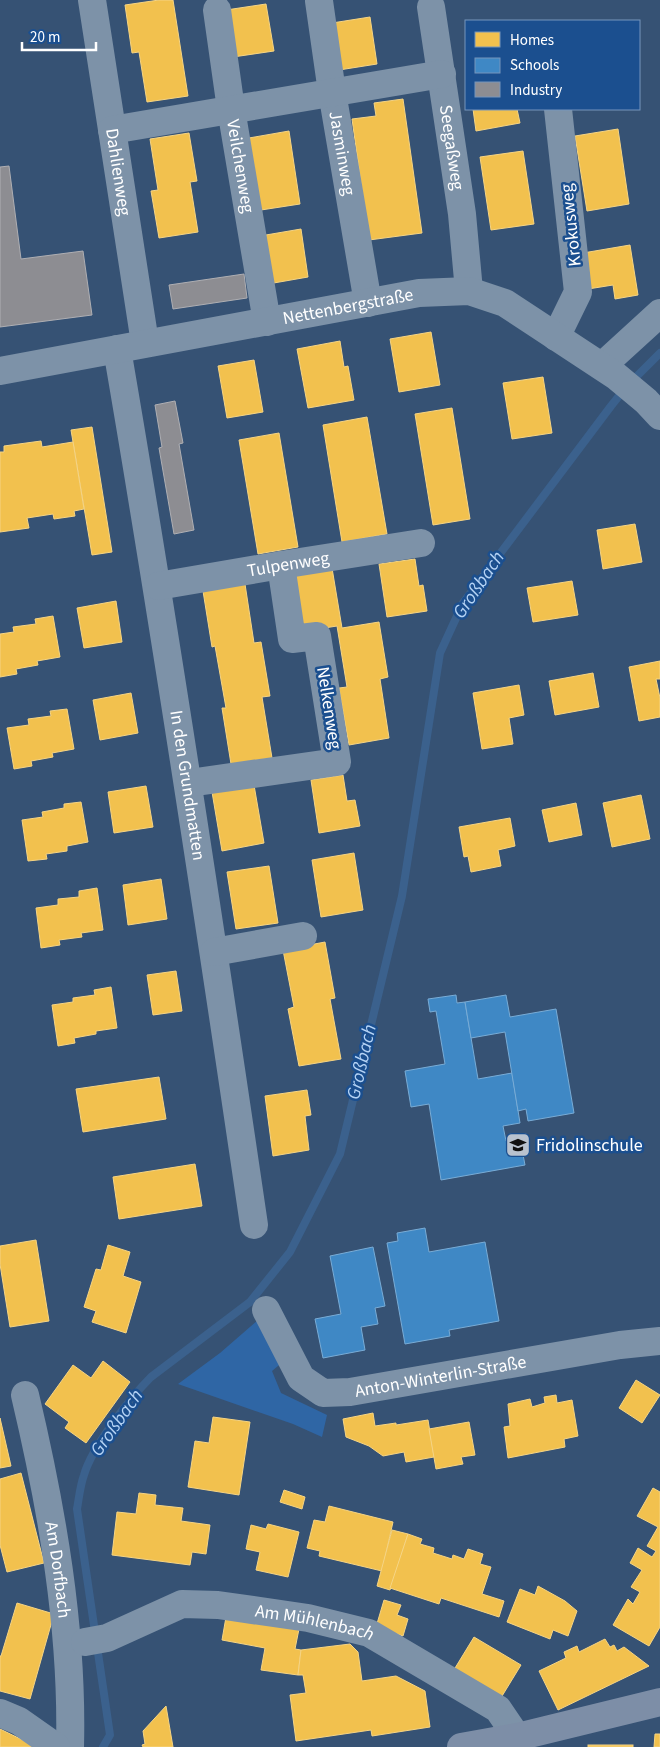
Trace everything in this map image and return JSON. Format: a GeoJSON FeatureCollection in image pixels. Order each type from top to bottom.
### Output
{"type":"FeatureCollection","features":[{"type":"Feature","properties":{"kind":"main road"},"geometry":{"type":"LineString","coordinates":[[461,1747],[517,1737],[660,1702]]}},
{"type":"Feature","properties":{"kind":"street","name":"Dahlienweg"},"geometry":{"type":"LineString","coordinates":[[92,0],[145,343]]}},
{"type":"Feature","properties":{"kind":"street","name":"Jasminweg"},"geometry":{"type":"LineString","coordinates":[[319,1],[332,92],[368,303]]}},
{"type":"Feature","properties":{"kind":"street","name":"Seegaßweg"},"geometry":{"type":"LineString","coordinates":[[431,7],[462,214],[469,290]]}},
{"type":"Feature","properties":{"kind":"street","name":"Veilchenweg"},"geometry":{"type":"LineString","coordinates":[[217,10],[231,109],[267,322]]}},
{"type":"Feature","properties":{"kind":"street"},"geometry":{"type":"LineString","coordinates":[[112,130],[442,74]]}},
{"type":"Feature","properties":{"kind":"street","name":"Krokusweg"},"geometry":{"type":"LineString","coordinates":[[556,337],[578,292],[558,110]]}},
{"type":"Feature","properties":{"kind":"street","name":"Nettenbergstraße"},"geometry":{"type":"LineString","coordinates":[[0,371],[419,293],[469,290],[505,303],[609,371],[653,409]]}},
{"type":"Feature","properties":{"kind":"street"},"geometry":{"type":"LineString","coordinates":[[609,371],[660,312]]}},
{"type":"Feature","properties":{"kind":"street","name":"In den Grundmatten"},"geometry":{"type":"LineString","coordinates":[[117,348],[158,586],[189,783],[254,1225]]}},
{"type":"Feature","properties":{"kind":"street","name":"Tulpenweg"},"geometry":{"type":"LineString","coordinates":[[158,586],[421,544]]}},
{"type":"Feature","properties":{"kind":"street","name":"Nelkenweg"},"geometry":{"type":"LineString","coordinates":[[189,783],[337,762],[317,636],[292,639],[280,565]]}},
{"type":"Feature","properties":{"kind":"street"},"geometry":{"type":"LineString","coordinates":[[214,952],[302,936]]}},
{"type":"Feature","properties":{"kind":"street","name":"Anton-Winterlin-Straße"},"geometry":{"type":"LineString","coordinates":[[266,1310],[301,1378],[323,1393],[350,1392],[620,1345],[660,1341]]}},
{"type":"Feature","properties":{"kind":"street","name":"Am Dorfbach"},"geometry":{"type":"LineString","coordinates":[[25,1395],[41,1463],[58,1573],[66,1646],[70,1747]]}},
{"type":"Feature","properties":{"kind":"street","name":"Am Mühlenbach"},"geometry":{"type":"LineString","coordinates":[[96,1640],[182,1604],[218,1605],[308,1618],[369,1633],[498,1709],[517,1737]]}},
{"type":"Feature","properties":{"kind":"street"},"geometry":{"type":"LineString","coordinates":[[0,1713],[19,1721],[56,1747]]}},
{"type":"Feature","properties":{"kind":"shaded area"},"geometry":{"type":"Polygon","coordinates":[[[257,1321],[284,1361],[272,1371],[281,1393],[327,1415],[322,1437],[293,1424],[178,1384],[220,1353],[257,1321]]]}},
{"type":"Feature","properties":{"kind":"building: Homes"},"geometry":{"type":"Polygon","coordinates":[[[173,0],[188,96],[147,102],[139,52],[132,53],[125,5],[173,0]]]}},
{"type":"Feature","properties":{"kind":"building: Homes"},"geometry":{"type":"Polygon","coordinates":[[[266,4],[274,51],[233,57],[226,10],[266,4]]]}},
{"type":"Feature","properties":{"kind":"building: Homes"},"geometry":{"type":"Polygon","coordinates":[[[370,17],[377,64],[339,70],[332,23],[370,17]]]}},
{"type":"Feature","properties":{"kind":"building: Homes"},"geometry":{"type":"Polygon","coordinates":[[[403,99],[422,233],[369,240],[352,119],[376,116],[374,103],[403,99]]]}},
{"type":"Feature","properties":{"kind":"building: Homes"},"geometry":{"type":"Polygon","coordinates":[[[473,110],[517,110],[520,123],[476,131],[473,110]]]}},
{"type":"Feature","properties":{"kind":"building: Homes"},"geometry":{"type":"Polygon","coordinates":[[[618,129],[629,204],[587,211],[575,136],[618,129]]]}},
{"type":"Feature","properties":{"kind":"building: Homes"},"geometry":{"type":"Polygon","coordinates":[[[289,131],[300,204],[261,210],[249,138],[289,131]]]}},
{"type":"Feature","properties":{"kind":"building: Homes"},"geometry":{"type":"Polygon","coordinates":[[[189,133],[197,181],[190,182],[198,232],[159,238],[151,191],[158,190],[150,139],[189,133]]]}},
{"type":"Feature","properties":{"kind":"building: Homes"},"geometry":{"type":"Polygon","coordinates":[[[523,151],[534,224],[491,230],[480,157],[523,151]]]}},
{"type":"Feature","properties":{"kind":"building: Homes"},"geometry":{"type":"Polygon","coordinates":[[[301,229],[308,277],[268,284],[260,236],[301,229]]]}},
{"type":"Feature","properties":{"kind":"building: Homes"},"geometry":{"type":"Polygon","coordinates":[[[630,245],[638,295],[615,299],[613,285],[588,289],[583,253],[630,245]]]}},
{"type":"Feature","properties":{"kind":"building: Homes"},"geometry":{"type":"Polygon","coordinates":[[[431,332],[440,385],[399,392],[390,339],[431,332]]]}},
{"type":"Feature","properties":{"kind":"building: Homes"},"geometry":{"type":"Polygon","coordinates":[[[340,341],[344,367],[348,366],[354,400],[308,408],[297,349],[340,341]]]}},
{"type":"Feature","properties":{"kind":"building: Homes"},"geometry":{"type":"Polygon","coordinates":[[[254,360],[263,412],[227,418],[218,366],[254,360]]]}},
{"type":"Feature","properties":{"kind":"building: Homes"},"geometry":{"type":"Polygon","coordinates":[[[543,377],[552,433],[512,439],[503,383],[543,377]]]}},
{"type":"Feature","properties":{"kind":"building: Homes"},"geometry":{"type":"Polygon","coordinates":[[[452,408],[470,519],[433,525],[415,414],[452,408]]]}},
{"type":"Feature","properties":{"kind":"building: Homes"},"geometry":{"type":"Polygon","coordinates":[[[367,417],[387,534],[342,542],[323,425],[367,417]]]}},
{"type":"Feature","properties":{"kind":"building: Homes"},"geometry":{"type":"Polygon","coordinates":[[[92,427],[112,552],[92,555],[71,430],[92,427]]]}},
{"type":"Feature","properties":{"kind":"building: Homes"},"geometry":{"type":"Polygon","coordinates":[[[279,433],[298,547],[258,554],[239,440],[279,433]]]}},
{"type":"Feature","properties":{"kind":"building: Homes"},"geometry":{"type":"Polygon","coordinates":[[[41,441],[42,447],[73,442],[84,509],[74,511],[75,516],[54,519],[53,514],[27,518],[29,528],[0,532],[0,452],[4,452],[4,446],[41,441]]]}},
{"type":"Feature","properties":{"kind":"building: Homes"},"geometry":{"type":"Polygon","coordinates":[[[635,524],[642,562],[603,569],[597,530],[635,524]]]}},
{"type":"Feature","properties":{"kind":"building: Homes"},"geometry":{"type":"Polygon","coordinates":[[[415,559],[419,586],[423,585],[427,611],[387,617],[379,564],[415,559]]]}},
{"type":"Feature","properties":{"kind":"building: Homes"},"geometry":{"type":"Polygon","coordinates":[[[332,568],[342,628],[379,622],[388,677],[380,679],[389,738],[349,745],[339,688],[347,687],[337,626],[299,632],[290,575],[332,568]]]}},
{"type":"Feature","properties":{"kind":"building: Homes"},"geometry":{"type":"Polygon","coordinates":[[[572,581],[578,615],[533,622],[527,588],[572,581]]]}},
{"type":"Feature","properties":{"kind":"building: Homes"},"geometry":{"type":"Polygon","coordinates":[[[245,584],[254,643],[261,642],[270,696],[262,697],[272,758],[231,764],[222,708],[226,708],[215,646],[212,647],[203,591],[245,584]]]}},
{"type":"Feature","properties":{"kind":"building: Homes"},"geometry":{"type":"Polygon","coordinates":[[[116,601],[122,642],[84,648],[77,608],[116,601]]]}},
{"type":"Feature","properties":{"kind":"building: Homes"},"geometry":{"type":"Polygon","coordinates":[[[53,616],[60,657],[37,661],[38,665],[16,669],[17,674],[0,677],[0,634],[14,632],[13,627],[36,624],[35,619],[53,616]]]}},
{"type":"Feature","properties":{"kind":"building: Homes"},"geometry":{"type":"Polygon","coordinates":[[[660,661],[660,679],[656,679],[660,698],[660,717],[639,721],[629,667],[660,661]]]}},
{"type":"Feature","properties":{"kind":"building: Homes"},"geometry":{"type":"Polygon","coordinates":[[[593,673],[599,707],[555,715],[549,681],[593,673]]]}},
{"type":"Feature","properties":{"kind":"building: Homes"},"geometry":{"type":"Polygon","coordinates":[[[519,685],[524,715],[509,718],[513,744],[482,749],[473,693],[519,685]]]}},
{"type":"Feature","properties":{"kind":"building: Homes"},"geometry":{"type":"Polygon","coordinates":[[[131,693],[138,733],[100,740],[93,700],[131,693]]]}},
{"type":"Feature","properties":{"kind":"building: Homes"},"geometry":{"type":"Polygon","coordinates":[[[67,709],[74,749],[52,753],[53,757],[31,761],[32,766],[14,769],[7,728],[29,725],[28,719],[51,716],[50,711],[67,709]]]}},
{"type":"Feature","properties":{"kind":"building: Homes"},"geometry":{"type":"Polygon","coordinates":[[[343,775],[347,801],[355,800],[360,826],[319,833],[311,780],[343,775]]]}},
{"type":"Feature","properties":{"kind":"building: Homes"},"geometry":{"type":"Polygon","coordinates":[[[254,785],[264,843],[222,851],[212,792],[254,785]]]}},
{"type":"Feature","properties":{"kind":"building: Homes"},"geometry":{"type":"Polygon","coordinates":[[[146,786],[153,827],[114,833],[108,792],[146,786]]]}},
{"type":"Feature","properties":{"kind":"building: Homes"},"geometry":{"type":"Polygon","coordinates":[[[641,795],[650,839],[612,847],[603,803],[641,795]]]}},
{"type":"Feature","properties":{"kind":"building: Homes"},"geometry":{"type":"Polygon","coordinates":[[[81,802],[88,842],[67,846],[67,851],[46,854],[47,859],[28,861],[22,820],[43,817],[42,812],[64,808],[64,804],[81,802]]]}},
{"type":"Feature","properties":{"kind":"building: Homes"},"geometry":{"type":"Polygon","coordinates":[[[576,803],[582,835],[549,842],[542,810],[576,803]]]}},
{"type":"Feature","properties":{"kind":"building: Homes"},"geometry":{"type":"Polygon","coordinates":[[[510,818],[515,846],[498,850],[501,866],[471,872],[468,856],[464,857],[459,827],[510,818]]]}},
{"type":"Feature","properties":{"kind":"building: Homes"},"geometry":{"type":"Polygon","coordinates":[[[354,853],[363,910],[321,917],[312,860],[354,853]]]}},
{"type":"Feature","properties":{"kind":"building: Homes"},"geometry":{"type":"Polygon","coordinates":[[[269,866],[278,923],[236,929],[227,872],[269,866]]]}},
{"type":"Feature","properties":{"kind":"building: Homes"},"geometry":{"type":"Polygon","coordinates":[[[161,879],[167,919],[128,925],[123,885],[161,879]]]}},
{"type":"Feature","properties":{"kind":"building: Homes"},"geometry":{"type":"Polygon","coordinates":[[[97,888],[103,930],[81,933],[82,937],[59,940],[60,945],[41,948],[36,908],[58,905],[58,899],[79,897],[79,891],[97,888]]]}},
{"type":"Feature","properties":{"kind":"building: Homes"},"geometry":{"type":"Polygon","coordinates":[[[325,942],[335,998],[330,999],[341,1059],[299,1066],[288,1009],[294,1007],[283,950],[325,942]]]}},
{"type":"Feature","properties":{"kind":"building: Homes"},"geometry":{"type":"Polygon","coordinates":[[[176,971],[182,1011],[153,1015],[147,975],[176,971]]]}},
{"type":"Feature","properties":{"kind":"building: Homes"},"geometry":{"type":"Polygon","coordinates":[[[111,987],[117,1028],[96,1031],[96,1034],[74,1038],[75,1043],[58,1046],[52,1005],[73,1002],[73,998],[95,995],[94,990],[111,987]]]}},
{"type":"Feature","properties":{"kind":"building: Homes"},"geometry":{"type":"Polygon","coordinates":[[[159,1077],[166,1119],[83,1132],[76,1089],[159,1077]]]}},
{"type":"Feature","properties":{"kind":"building: Homes"},"geometry":{"type":"Polygon","coordinates":[[[307,1090],[311,1115],[305,1116],[309,1150],[273,1156],[265,1096],[307,1090]]]}},
{"type":"Feature","properties":{"kind":"building: Homes"},"geometry":{"type":"Polygon","coordinates":[[[195,1164],[202,1206],[119,1219],[113,1177],[195,1164]]]}},
{"type":"Feature","properties":{"kind":"building: Homes"},"geometry":{"type":"Polygon","coordinates":[[[36,1240],[49,1321],[10,1327],[0,1264],[0,1246],[36,1240]]]}},
{"type":"Feature","properties":{"kind":"building: Homes"},"geometry":{"type":"Polygon","coordinates":[[[108,1245],[130,1252],[123,1276],[141,1282],[126,1333],[92,1322],[96,1311],[84,1307],[96,1269],[101,1270],[108,1245]]]}},
{"type":"Feature","properties":{"kind":"building: Homes"},"geometry":{"type":"Polygon","coordinates":[[[103,1361],[130,1382],[86,1443],[65,1428],[69,1422],[45,1404],[73,1365],[91,1378],[103,1361]]]}},
{"type":"Feature","properties":{"kind":"building: Homes"},"geometry":{"type":"Polygon","coordinates":[[[636,1380],[660,1395],[642,1423],[619,1408],[636,1380]]]}},
{"type":"Feature","properties":{"kind":"building: Homes"},"geometry":{"type":"Polygon","coordinates":[[[556,1395],[557,1403],[572,1400],[578,1436],[564,1439],[565,1447],[508,1458],[504,1427],[510,1426],[508,1404],[530,1399],[532,1407],[545,1403],[544,1397],[556,1395]]]}},
{"type":"Feature","properties":{"kind":"building: Homes"},"geometry":{"type":"Polygon","coordinates":[[[373,1413],[375,1426],[428,1420],[434,1457],[406,1462],[404,1452],[383,1456],[369,1446],[346,1437],[343,1419],[373,1413]]]}},
{"type":"Feature","properties":{"kind":"building: Homes"},"geometry":{"type":"Polygon","coordinates":[[[213,1417],[250,1422],[239,1495],[188,1487],[195,1441],[209,1443],[213,1417]]]}},
{"type":"Feature","properties":{"kind":"building: Homes"},"geometry":{"type":"Polygon","coordinates":[[[0,1418],[11,1466],[0,1468],[0,1418]]]}},
{"type":"Feature","properties":{"kind":"building: Homes"},"geometry":{"type":"Polygon","coordinates":[[[469,1422],[475,1455],[461,1457],[463,1464],[436,1469],[429,1429],[469,1422]]]}},
{"type":"Feature","properties":{"kind":"building: Homes"},"geometry":{"type":"Polygon","coordinates":[[[21,1473],[44,1563],[7,1572],[0,1545],[0,1479],[21,1473]]]}},
{"type":"Feature","properties":{"kind":"building: Homes"},"geometry":{"type":"Polygon","coordinates":[[[653,1488],[660,1492],[660,1627],[649,1646],[613,1625],[628,1599],[633,1604],[640,1592],[631,1587],[642,1570],[630,1563],[638,1548],[652,1557],[656,1551],[647,1546],[658,1527],[637,1516],[653,1488]]]}},
{"type":"Feature","properties":{"kind":"building: Homes"},"geometry":{"type":"Polygon","coordinates":[[[284,1490],[305,1497],[302,1509],[280,1502],[284,1490]]]}},
{"type":"Feature","properties":{"kind":"building: Homes"},"geometry":{"type":"Polygon","coordinates":[[[139,1493],[156,1495],[155,1505],[183,1508],[181,1521],[210,1525],[206,1554],[192,1552],[190,1565],[112,1555],[117,1512],[136,1514],[139,1493]]]}},
{"type":"Feature","properties":{"kind":"building: Homes"},"geometry":{"type":"Polygon","coordinates":[[[329,1506],[393,1522],[382,1571],[319,1556],[320,1551],[307,1548],[314,1520],[325,1522],[329,1506]]]}},
{"type":"Feature","properties":{"kind":"building: Homes"},"geometry":{"type":"Polygon","coordinates":[[[268,1524],[299,1532],[288,1577],[256,1570],[260,1552],[246,1549],[251,1525],[266,1529],[268,1524]]]}},
{"type":"Feature","properties":{"kind":"building: Homes"},"geometry":{"type":"Polygon","coordinates":[[[392,1530],[408,1534],[390,1590],[377,1586],[392,1530]]]}},
{"type":"Feature","properties":{"kind":"building: Homes"},"geometry":{"type":"Polygon","coordinates":[[[408,1534],[422,1539],[420,1544],[434,1548],[433,1553],[452,1559],[453,1555],[464,1559],[468,1549],[483,1554],[480,1564],[491,1567],[482,1594],[504,1601],[499,1617],[441,1598],[439,1604],[390,1588],[408,1534]]]}},
{"type":"Feature","properties":{"kind":"building: Homes"},"geometry":{"type":"Polygon","coordinates":[[[538,1586],[565,1601],[577,1611],[568,1636],[553,1630],[550,1639],[507,1622],[520,1589],[535,1595],[538,1586]]]}},
{"type":"Feature","properties":{"kind":"building: Homes"},"geometry":{"type":"Polygon","coordinates":[[[384,1600],[401,1605],[397,1615],[408,1619],[403,1636],[376,1627],[384,1600]]]}},
{"type":"Feature","properties":{"kind":"building: Homes"},"geometry":{"type":"Polygon","coordinates":[[[17,1603],[54,1614],[30,1699],[0,1691],[0,1656],[17,1603]]]}},
{"type":"Feature","properties":{"kind":"building: Homes"},"geometry":{"type":"Polygon","coordinates":[[[226,1617],[299,1629],[295,1649],[301,1650],[298,1675],[261,1670],[265,1648],[222,1640],[226,1617]]]}},
{"type":"Feature","properties":{"kind":"building: Homes"},"geometry":{"type":"Polygon","coordinates":[[[474,1637],[521,1665],[499,1701],[452,1673],[474,1637]]]}},
{"type":"Feature","properties":{"kind":"building: Homes"},"geometry":{"type":"Polygon","coordinates":[[[605,1639],[610,1647],[614,1645],[617,1651],[624,1647],[649,1666],[558,1710],[539,1671],[566,1658],[564,1652],[577,1646],[579,1652],[605,1639]]]}},
{"type":"Feature","properties":{"kind":"building: Homes"},"geometry":{"type":"Polygon","coordinates":[[[350,1644],[358,1652],[362,1681],[396,1676],[425,1691],[430,1727],[372,1736],[371,1730],[296,1741],[290,1695],[306,1693],[303,1675],[298,1675],[301,1650],[350,1644]]]}},
{"type":"Feature","properties":{"kind":"building: Homes"},"geometry":{"type":"Polygon","coordinates":[[[166,1706],[173,1747],[143,1747],[142,1745],[145,1744],[143,1731],[166,1706]]]}},
{"type":"Feature","properties":{"kind":"building: Homes"},"geometry":{"type":"Polygon","coordinates":[[[0,1729],[33,1745],[32,1747],[0,1747],[0,1729]]]}},
{"type":"Feature","properties":{"kind":"building: Homes"},"geometry":{"type":"Polygon","coordinates":[[[655,1734],[660,1734],[660,1747],[654,1747],[655,1734]]]}},
{"type":"Feature","properties":{"kind":"building: Homes"},"geometry":{"type":"Polygon","coordinates":[[[588,1745],[633,1745],[633,1747],[588,1747],[588,1745]]]}},
{"type":"Feature","properties":{"kind":"building: Schools"},"geometry":{"type":"Polygon","coordinates":[[[456,995],[457,1003],[465,1002],[478,1079],[512,1073],[520,1123],[503,1126],[506,1141],[520,1139],[525,1165],[441,1180],[429,1104],[411,1107],[405,1071],[445,1064],[436,1011],[430,1012],[428,999],[456,995]]]}},
{"type":"Feature","properties":{"kind":"building: Schools"},"geometry":{"type":"Polygon","coordinates":[[[506,995],[510,1017],[556,1009],[574,1113],[528,1121],[526,1109],[518,1111],[505,1032],[471,1038],[465,1002],[506,995]]]}},
{"type":"Feature","properties":{"kind":"building: Schools"},"geometry":{"type":"Polygon","coordinates":[[[425,1228],[429,1252],[485,1242],[499,1321],[449,1330],[450,1336],[405,1344],[387,1243],[398,1241],[397,1233],[425,1228]]]}},
{"type":"Feature","properties":{"kind":"building: Schools"},"geometry":{"type":"Polygon","coordinates":[[[373,1247],[385,1306],[375,1308],[378,1324],[361,1327],[365,1350],[323,1358],[315,1319],[341,1314],[330,1256],[373,1247]]]}},
{"type":"Feature","properties":{"kind":"building: Industry"},"geometry":{"type":"Polygon","coordinates":[[[9,166],[21,259],[83,251],[92,315],[0,327],[0,167],[9,166]]]}},
{"type":"Feature","properties":{"kind":"building: Industry"},"geometry":{"type":"Polygon","coordinates":[[[244,274],[247,298],[173,309],[169,285],[244,274]]]}},
{"type":"Feature","properties":{"kind":"building: Industry"},"geometry":{"type":"Polygon","coordinates":[[[175,401],[183,443],[179,444],[194,530],[174,534],[159,448],[162,447],[155,405],[175,401]]]}},
{"type":"Feature","properties":{"kind":"waterway","name":"Großbach"},"geometry":{"type":"LineString","coordinates":[[103,1747],[110,1735],[77,1509],[88,1464],[113,1423],[151,1377],[250,1302],[290,1252],[340,1154],[402,896],[440,653],[463,603],[611,406],[627,386],[660,353]]}},
{"type":"Feature","properties":{"kind":"place","name":"Fridolinschule"},"geometry":{"type":"Point","coordinates":[518,1145]}}]}
